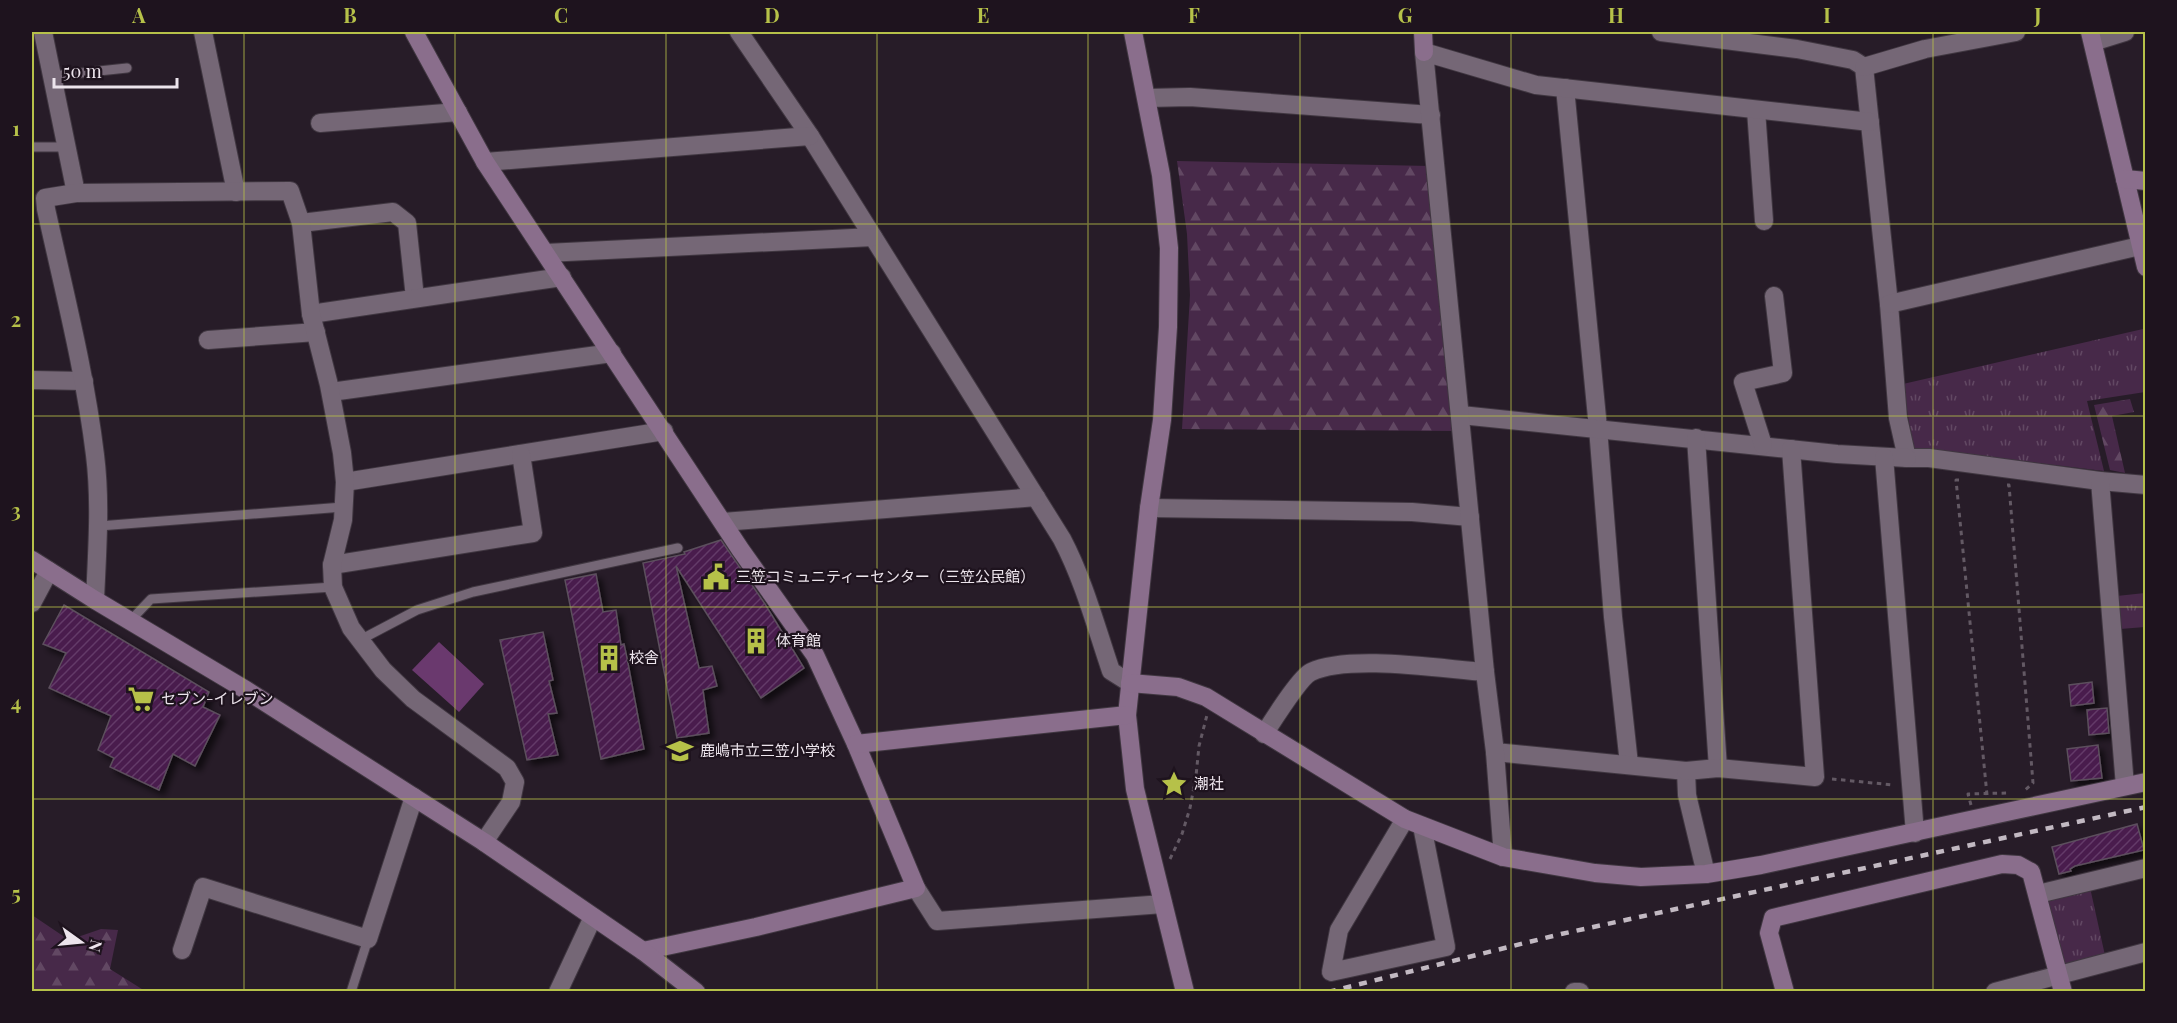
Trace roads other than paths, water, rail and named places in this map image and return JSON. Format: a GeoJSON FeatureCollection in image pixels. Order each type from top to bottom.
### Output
{"type":"FeatureCollection","features":[{"type":"Feature","properties":{"kind":"street"},"geometry":{"type":"LineString","coordinates":[[43,32],[39,50],[52,76],[76,193]]}},
{"type":"Feature","properties":{"kind":"street"},"geometry":{"type":"LineString","coordinates":[[203,32],[236,192]]}},
{"type":"Feature","properties":{"kind":"street"},"geometry":{"type":"LineString","coordinates":[[414,32],[485,162],[723,522],[815,655],[856,744],[916,888],[937,921],[1163,904]]}},
{"type":"Feature","properties":{"kind":"street"},"geometry":{"type":"LineString","coordinates":[[739,32],[810,136],[1036,497],[1074,561],[1110,671],[1131,683],[1178,687],[1211,700],[1413,822],[1503,857],[1595,873],[1641,878],[1706,874],[1761,865],[2145,782]]}},
{"type":"Feature","properties":{"kind":"street"},"geometry":{"type":"LineString","coordinates":[[1133,32],[1161,175],[1169,248],[1168,327],[1162,420],[1149,508],[1127,715],[1135,789],[1185,992]]}},
{"type":"Feature","properties":{"kind":"street"},"geometry":{"type":"LineString","coordinates":[[1423,32],[1485,672],[1495,752],[1503,857]]}},
{"type":"Feature","properties":{"kind":"street"},"geometry":{"type":"LineString","coordinates":[[1661,32],[1796,40],[1853,60],[1864,67]]}},
{"type":"Feature","properties":{"kind":"street"},"geometry":{"type":"LineString","coordinates":[[1864,67],[1923,40],[2016,32]]}},
{"type":"Feature","properties":{"kind":"street"},"geometry":{"type":"LineString","coordinates":[[2125,32],[2091,37],[2145,267]]}},
{"type":"Feature","properties":{"kind":"street"},"geometry":{"type":"LineString","coordinates":[[1424,52],[1536,85],[1870,122]]}},
{"type":"Feature","properties":{"kind":"street"},"geometry":{"type":"LineString","coordinates":[[1864,67],[1889,303],[1898,418],[1907,458]]}},
{"type":"Feature","properties":{"kind":"street"},"geometry":{"type":"LineString","coordinates":[[1565,88],[1598,428],[1613,617],[1629,764]]}},
{"type":"Feature","properties":{"kind":"street"},"geometry":{"type":"LineString","coordinates":[[1147,98],[1190,97],[1431,115]]}},
{"type":"Feature","properties":{"kind":"street"},"geometry":{"type":"LineString","coordinates":[[1756,110],[1764,221]]}},
{"type":"Feature","properties":{"kind":"street"},"geometry":{"type":"LineString","coordinates":[[320,123],[458,112]]}},
{"type":"Feature","properties":{"kind":"street"},"geometry":{"type":"LineString","coordinates":[[485,162],[810,136]]}},
{"type":"Feature","properties":{"kind":"street"},"geometry":{"type":"LineString","coordinates":[[2125,178],[2145,181]]}},
{"type":"Feature","properties":{"kind":"street"},"geometry":{"type":"LineString","coordinates":[[95,600],[99,526],[95,456],[84,381],[45,198],[76,193],[290,191],[301,223],[311,314],[331,392],[342,453],[345,483],[343,520],[332,566],[333,587],[351,628],[383,670],[413,699],[507,768],[515,782],[511,802],[484,842]]}},
{"type":"Feature","properties":{"kind":"street"},"geometry":{"type":"LineString","coordinates":[[301,223],[393,212],[407,223],[415,298]]}},
{"type":"Feature","properties":{"kind":"street"},"geometry":{"type":"LineString","coordinates":[[546,253],[873,237]]}},
{"type":"Feature","properties":{"kind":"street"},"geometry":{"type":"LineString","coordinates":[[1889,303],[2140,246]]}},
{"type":"Feature","properties":{"kind":"street"},"geometry":{"type":"LineString","coordinates":[[311,314],[562,277]]}},
{"type":"Feature","properties":{"kind":"street"},"geometry":{"type":"LineString","coordinates":[[1763,446],[1743,382],[1783,373],[1774,296]]}},
{"type":"Feature","properties":{"kind":"street"},"geometry":{"type":"LineString","coordinates":[[208,340],[316,332]]}},
{"type":"Feature","properties":{"kind":"street"},"geometry":{"type":"LineString","coordinates":[[331,392],[612,353]]}},
{"type":"Feature","properties":{"kind":"street"},"geometry":{"type":"LineString","coordinates":[[32,380],[84,381]]}},
{"type":"Feature","properties":{"kind":"street"},"geometry":{"type":"LineString","coordinates":[[1461,415],[1837,454],[1939,459],[2145,485]]}},
{"type":"Feature","properties":{"kind":"street"},"geometry":{"type":"LineString","coordinates":[[345,483],[663,431]]}},
{"type":"Feature","properties":{"kind":"street"},"geometry":{"type":"LineString","coordinates":[[1696,438],[1718,768]]}},
{"type":"Feature","properties":{"kind":"street"},"geometry":{"type":"LineString","coordinates":[[1495,752],[1686,771],[1718,768],[1815,777],[1791,448]]}},
{"type":"Feature","properties":{"kind":"street"},"geometry":{"type":"LineString","coordinates":[[332,566],[533,533],[521,454]]}},
{"type":"Feature","properties":{"kind":"street"},"geometry":{"type":"LineString","coordinates":[[1884,457],[1915,833]]}},
{"type":"Feature","properties":{"kind":"street"},"geometry":{"type":"LineString","coordinates":[[2100,481],[2125,786]]}},
{"type":"Feature","properties":{"kind":"street"},"geometry":{"type":"LineString","coordinates":[[723,522],[1036,497]]}},
{"type":"Feature","properties":{"kind":"street"},"geometry":{"type":"LineString","coordinates":[[1149,508],[1412,512],[1470,517]]}},
{"type":"Feature","properties":{"kind":"street"},"geometry":{"type":"LineString","coordinates":[[32,560],[246,690],[484,842],[643,951],[696,992]]}},
{"type":"Feature","properties":{"kind":"street"},"geometry":{"type":"LineString","coordinates":[[32,603],[50,571]]}},
{"type":"Feature","properties":{"kind":"street"},"geometry":{"type":"LineString","coordinates":[[1264,734],[1309,672],[1343,663],[1485,672]]}},
{"type":"Feature","properties":{"kind":"street"},"geometry":{"type":"LineString","coordinates":[[856,744],[1127,715]]}},
{"type":"Feature","properties":{"kind":"street"},"geometry":{"type":"LineString","coordinates":[[1686,771],[1686,795],[1706,874]]}},
{"type":"Feature","properties":{"kind":"street"},"geometry":{"type":"LineString","coordinates":[[182,950],[203,887],[368,939],[414,797]]}},
{"type":"Feature","properties":{"kind":"street"},"geometry":{"type":"LineString","coordinates":[[1413,822],[1446,947],[1331,972],[1339,930],[1413,822]]}},
{"type":"Feature","properties":{"kind":"street"},"geometry":{"type":"LineString","coordinates":[[1785,992],[1769,933],[1773,918],[2002,864],[2018,865],[2031,872],[2060,983]]}},
{"type":"Feature","properties":{"kind":"street"},"geometry":{"type":"LineString","coordinates":[[2038,894],[2145,868]]}},
{"type":"Feature","properties":{"kind":"street"},"geometry":{"type":"LineString","coordinates":[[643,951],[756,927],[916,888]]}},
{"type":"Feature","properties":{"kind":"street"},"geometry":{"type":"LineString","coordinates":[[558,992],[593,917]]}},
{"type":"Feature","properties":{"kind":"street"},"geometry":{"type":"LineString","coordinates":[[1995,992],[2060,983],[2145,952]]}},
{"type":"Feature","properties":{"kind":"street"},"geometry":{"type":"LineString","coordinates":[[1574,992],[1580,992]]}},
{"type":"Feature","properties":{"kind":"lane"},"geometry":{"type":"LineString","coordinates":[[52,76],[127,68]]}},
{"type":"Feature","properties":{"kind":"lane"},"geometry":{"type":"LineString","coordinates":[[32,147],[67,147]]}},
{"type":"Feature","properties":{"kind":"lane"},"geometry":{"type":"LineString","coordinates":[[99,526],[343,507]]}},
{"type":"Feature","properties":{"kind":"lane"},"geometry":{"type":"LineString","coordinates":[[360,640],[417,610],[473,592],[678,548]]}},
{"type":"Feature","properties":{"kind":"lane"},"geometry":{"type":"LineString","coordinates":[[130,621],[151,599],[333,587]]}},
{"type":"Feature","properties":{"kind":"lane"},"geometry":{"type":"LineString","coordinates":[[351,992],[368,939]]}},
{"type":"Feature","properties":{"kind":"railway"},"geometry":{"type":"LineString","coordinates":[[1328,992],[1561,934],[2146,807]]}},
{"type":"Feature","properties":{"kind":"place","name":"三笠コミュニティーセンター（三笠公民館）"},"geometry":{"type":"Point","coordinates":[716,577]}},
{"type":"Feature","properties":{"kind":"place","name":"体育館"},"geometry":{"type":"Point","coordinates":[756,641]}},
{"type":"Feature","properties":{"kind":"place","name":"校舎"},"geometry":{"type":"Point","coordinates":[609,658]}},
{"type":"Feature","properties":{"kind":"place","name":"セブン-イレブン"},"geometry":{"type":"Point","coordinates":[141,699]}},
{"type":"Feature","properties":{"kind":"place","name":"鹿嶋市立三笠小学校"},"geometry":{"type":"Point","coordinates":[680,751]}},
{"type":"Feature","properties":{"kind":"place","name":"潮社"},"geometry":{"type":"Point","coordinates":[1174,784]}}]}
